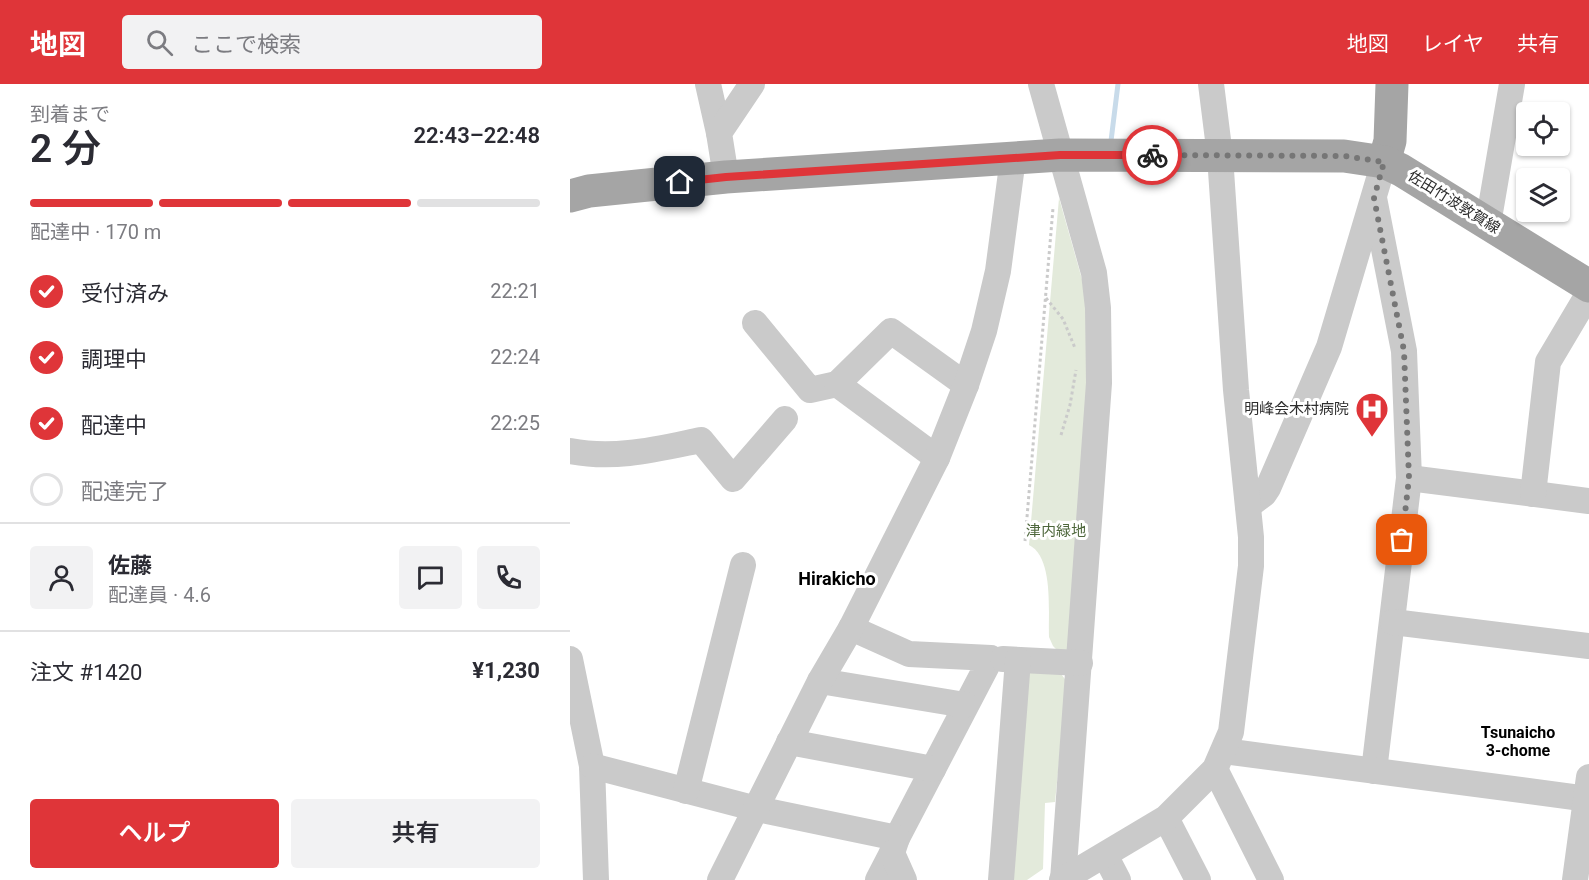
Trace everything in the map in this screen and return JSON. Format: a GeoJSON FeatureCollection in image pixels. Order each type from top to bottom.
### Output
{"type":"FeatureCollection","features":[{"type":"Feature","properties":{"kind":"main road"},"geometry":{"type":"LineString","coordinates":[[1384,162],[1390,141],[1392,84]]}},
{"type":"Feature","properties":{"kind":"main road","name":"佐田竹波敦賀線"},"geometry":{"type":"LineString","coordinates":[[570,196],[589,191],[726,177],[1060,155],[1344,156],[1384,162],[1401,170],[1589,286]]}},
{"type":"Feature","properties":{"kind":"street"},"geometry":{"type":"LineString","coordinates":[[708,84],[726,177]]}},
{"type":"Feature","properties":{"kind":"street"},"geometry":{"type":"LineString","coordinates":[[719,133],[752,84]]}},
{"type":"Feature","properties":{"kind":"street"},"geometry":{"type":"LineString","coordinates":[[1041,84],[1094,273],[1099,328],[1099,383],[1063,880]]}},
{"type":"Feature","properties":{"kind":"street"},"geometry":{"type":"LineString","coordinates":[[1063,880],[1166,818],[1220,760],[1231,732],[1251,566],[1251,537],[1236,390],[1220,156],[1211,84]]}},
{"type":"Feature","properties":{"kind":"street"},"geometry":{"type":"LineString","coordinates":[[1488,224],[1512,84]]}},
{"type":"Feature","properties":{"kind":"street"},"geometry":{"type":"LineString","coordinates":[[720,880],[820,681],[852,628],[937,458],[966,385],[984,331],[998,271],[1013,158]]}},
{"type":"Feature","properties":{"kind":"street"},"geometry":{"type":"LineString","coordinates":[[1248,506],[1268,488],[1329,347],[1384,162]]}},
{"type":"Feature","properties":{"kind":"street"},"geometry":{"type":"LineString","coordinates":[[1374,198],[1404,351],[1409,478],[1374,771]]}},
{"type":"Feature","properties":{"kind":"street"},"geometry":{"type":"LineString","coordinates":[[1533,494],[1548,362],[1589,293]]}},
{"type":"Feature","properties":{"kind":"street"},"geometry":{"type":"LineString","coordinates":[[755,323],[810,390],[837,384],[891,331],[966,385]]}},
{"type":"Feature","properties":{"kind":"street"},"geometry":{"type":"LineString","coordinates":[[837,384],[937,458]]}},
{"type":"Feature","properties":{"kind":"street"},"geometry":{"type":"LineString","coordinates":[[570,451],[589,454],[634,454],[701,440],[733,479],[785,418]]}},
{"type":"Feature","properties":{"kind":"street"},"geometry":{"type":"LineString","coordinates":[[1409,478],[1589,501]]}},
{"type":"Feature","properties":{"kind":"street"},"geometry":{"type":"LineString","coordinates":[[686,791],[743,565]]}},
{"type":"Feature","properties":{"kind":"street"},"geometry":{"type":"LineString","coordinates":[[1393,622],[1589,646]]}},
{"type":"Feature","properties":{"kind":"street"},"geometry":{"type":"LineString","coordinates":[[852,628],[909,654],[1080,663]]}},
{"type":"Feature","properties":{"kind":"street"},"geometry":{"type":"LineString","coordinates":[[878,880],[965,705],[991,658]]}},
{"type":"Feature","properties":{"kind":"street"},"geometry":{"type":"LineString","coordinates":[[570,659],[592,766],[596,880]]}},
{"type":"Feature","properties":{"kind":"street"},"geometry":{"type":"LineString","coordinates":[[1001,880],[1018,660]]}},
{"type":"Feature","properties":{"kind":"street"},"geometry":{"type":"LineString","coordinates":[[820,681],[965,705]]}},
{"type":"Feature","properties":{"kind":"street"},"geometry":{"type":"LineString","coordinates":[[789,742],[933,769]]}},
{"type":"Feature","properties":{"kind":"street"},"geometry":{"type":"LineString","coordinates":[[1220,760],[1374,771],[1588,791],[1575,880]]}},
{"type":"Feature","properties":{"kind":"street"},"geometry":{"type":"LineString","coordinates":[[1220,760],[1271,880]]}},
{"type":"Feature","properties":{"kind":"street"},"geometry":{"type":"LineString","coordinates":[[592,766],[894,846]]}},
{"type":"Feature","properties":{"kind":"street"},"geometry":{"type":"LineString","coordinates":[[1166,818],[1198,880]]}},
{"type":"Feature","properties":{"kind":"street"},"geometry":{"type":"LineString","coordinates":[[894,846],[904,880]]}},
{"type":"Feature","properties":{"kind":"street"},"geometry":{"type":"LineString","coordinates":[[1105,855],[1118,880]]}},
{"type":"Feature","properties":{"kind":"path"},"geometry":{"type":"LineString","coordinates":[[1024,541],[1053,204]]}},
{"type":"Feature","properties":{"kind":"path"},"geometry":{"type":"LineString","coordinates":[[1045,297],[1064,319],[1072,335],[1076,356]]}},
{"type":"Feature","properties":{"kind":"path"},"geometry":{"type":"LineString","coordinates":[[1062,435],[1075,381],[1076,362]]}},
{"type":"Feature","properties":{"kind":"green space","name":"津内緑地"},"geometry":{"type":"Polygon","coordinates":[[[1059,198],[1085,290],[1089,376],[1073,651],[1062,655],[1053,646],[1049,637],[1048,587],[1043,561],[1037,551],[1029,545],[1059,198]]]}},
{"type":"Feature","properties":{"kind":"green space"},"geometry":{"type":"Polygon","coordinates":[[[1031,670],[1059,671],[1067,682],[1055,802],[1045,803],[1043,869],[1027,880],[1007,880],[1021,677],[1031,670]]]}},
{"type":"Feature","properties":{"kind":"waterway"},"geometry":{"type":"LineString","coordinates":[[1111,141],[1118,84]]}},
{"type":"Feature","properties":{"kind":"way so far"},"geometry":{"type":"LineString","coordinates":[[1152,155],[1344,156],[1384,162],[1374,198],[1404,351],[1408,402],[1409,478],[1402,540]]}},
{"type":"Feature","properties":{"kind":"place","name":"明峰会木村病院"},"geometry":{"type":"Point","coordinates":[1372,438]}},
{"type":"Feature","properties":{"kind":"district","name":"Hirakicho"},"geometry":{"type":"Point","coordinates":[837,578]}},
{"type":"Feature","properties":{"kind":"district","name":"Tsunaicho 3-chome"},"geometry":{"type":"Point","coordinates":[1518,741]}},
{"type":"Feature","properties":{"kind":"route"},"geometry":{"type":"LineString","coordinates":[[680,182],[1060,155],[1152,155]]}}]}
